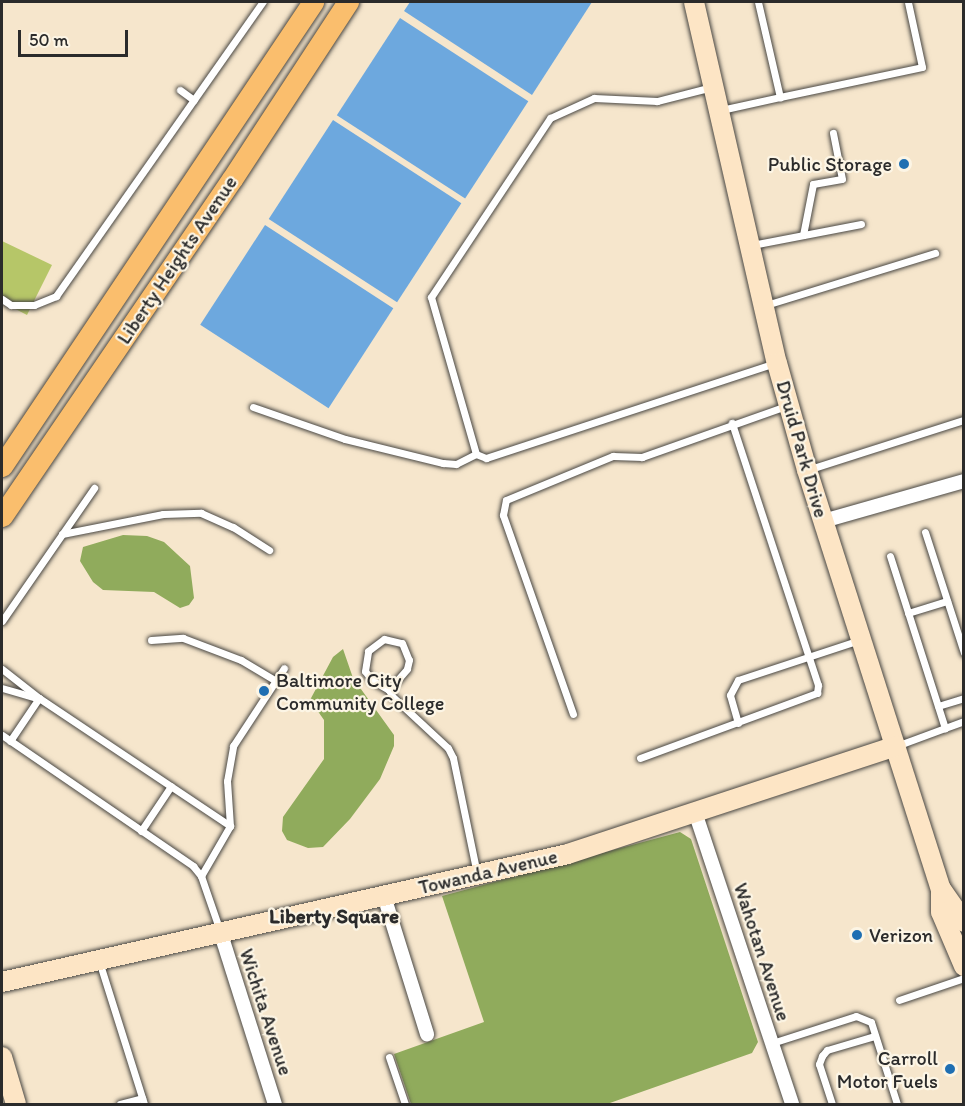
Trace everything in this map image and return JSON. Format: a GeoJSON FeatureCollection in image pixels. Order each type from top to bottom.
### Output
{"type":"FeatureCollection","features":[{"type":"Feature","properties":{"kind":"main road","name":"Liberty Heights Avenue"},"geometry":{"type":"LineString","coordinates":[[2,466],[313,2]]}},
{"type":"Feature","properties":{"kind":"main road","name":"Liberty Heights Avenue"},"geometry":{"type":"LineString","coordinates":[[2,516],[232,179],[348,2]]}},
{"type":"Feature","properties":{"kind":"main road","name":"Druid Park Drive"},"geometry":{"type":"LineString","coordinates":[[694,2],[722,110],[777,363],[807,470],[941,889],[963,922]]}},
{"type":"Feature","properties":{"kind":"main road","name":"Towanda Avenue"},"geometry":{"type":"LineString","coordinates":[[2,982],[568,854],[896,746]]}},
{"type":"Feature","properties":{"kind":"main road","name":"Druid Park Drive"},"geometry":{"type":"LineString","coordinates":[[941,889],[941,912],[963,966]]}},
{"type":"Feature","properties":{"kind":"main road"},"geometry":{"type":"LineString","coordinates":[[2,1057],[16,1104]]}},
{"type":"Feature","properties":{"kind":"street"},"geometry":{"type":"LineString","coordinates":[[824,521],[963,481]]}},
{"type":"Feature","properties":{"kind":"street","name":"Wahotan Avenue"},"geometry":{"type":"LineString","coordinates":[[695,812],[792,1104]]}},
{"type":"Feature","properties":{"kind":"street"},"geometry":{"type":"LineString","coordinates":[[384,896],[427,1034]]}},
{"type":"Feature","properties":{"kind":"street","name":"Wichita Avenue"},"geometry":{"type":"LineString","coordinates":[[220,931],[275,1104]]}},
{"type":"Feature","properties":{"kind":"lane"},"geometry":{"type":"LineString","coordinates":[[2,299],[11,305],[34,305],[56,296],[263,2]]}},
{"type":"Feature","properties":{"kind":"lane"},"geometry":{"type":"LineString","coordinates":[[758,2],[780,97]]}},
{"type":"Feature","properties":{"kind":"lane"},"geometry":{"type":"LineString","coordinates":[[722,110],[922,67],[908,2]]}},
{"type":"Feature","properties":{"kind":"lane"},"geometry":{"type":"LineString","coordinates":[[476,454],[431,297],[550,118],[594,98],[657,101],[716,86]]}},
{"type":"Feature","properties":{"kind":"lane"},"geometry":{"type":"LineString","coordinates":[[180,90],[194,100]]}},
{"type":"Feature","properties":{"kind":"lane"},"geometry":{"type":"LineString","coordinates":[[803,235],[813,184],[842,179],[832,133]]}},
{"type":"Feature","properties":{"kind":"lane"},"geometry":{"type":"LineString","coordinates":[[752,245],[861,224]]}},
{"type":"Feature","properties":{"kind":"lane"},"geometry":{"type":"LineString","coordinates":[[764,306],[935,253]]}},
{"type":"Feature","properties":{"kind":"lane"},"geometry":{"type":"LineString","coordinates":[[254,406],[345,439],[443,463],[456,464],[476,454],[494,458],[777,363]]}},
{"type":"Feature","properties":{"kind":"lane"},"geometry":{"type":"LineString","coordinates":[[573,714],[503,515],[506,500],[613,456],[642,457],[732,423],[789,405]]}},
{"type":"Feature","properties":{"kind":"lane"},"geometry":{"type":"LineString","coordinates":[[807,470],[963,420]]}},
{"type":"Feature","properties":{"kind":"lane"},"geometry":{"type":"LineString","coordinates":[[640,758],[818,693],[809,657],[732,423]]}},
{"type":"Feature","properties":{"kind":"lane"},"geometry":{"type":"LineString","coordinates":[[2,621],[94,488]]}},
{"type":"Feature","properties":{"kind":"lane"},"geometry":{"type":"LineString","coordinates":[[62,534],[163,514],[201,513],[233,527],[269,550]]}},
{"type":"Feature","properties":{"kind":"lane"},"geometry":{"type":"LineString","coordinates":[[925,532],[963,653]]}},
{"type":"Feature","properties":{"kind":"lane"},"geometry":{"type":"LineString","coordinates":[[890,556],[945,728]]}},
{"type":"Feature","properties":{"kind":"lane"},"geometry":{"type":"LineString","coordinates":[[908,613],[947,601]]}},
{"type":"Feature","properties":{"kind":"lane"},"geometry":{"type":"LineString","coordinates":[[151,640],[183,638],[241,660],[276,681]]}},
{"type":"Feature","properties":{"kind":"lane"},"geometry":{"type":"LineString","coordinates":[[389,690],[407,669],[409,660],[408,650],[394,639],[376,643],[365,661],[365,671],[372,680],[389,690],[397,702],[448,748],[478,876]]}},
{"type":"Feature","properties":{"kind":"lane"},"geometry":{"type":"LineString","coordinates":[[738,723],[730,694],[738,680],[862,640]]}},
{"type":"Feature","properties":{"kind":"lane"},"geometry":{"type":"LineString","coordinates":[[201,876],[230,826],[228,772],[233,746],[284,668]]}},
{"type":"Feature","properties":{"kind":"lane"},"geometry":{"type":"LineString","coordinates":[[2,669],[39,698],[230,826]]}},
{"type":"Feature","properties":{"kind":"lane"},"geometry":{"type":"LineString","coordinates":[[2,688],[39,698]]}},
{"type":"Feature","properties":{"kind":"lane"},"geometry":{"type":"LineString","coordinates":[[10,741],[39,698]]}},
{"type":"Feature","properties":{"kind":"lane"},"geometry":{"type":"LineString","coordinates":[[938,706],[963,698]]}},
{"type":"Feature","properties":{"kind":"lane"},"geometry":{"type":"LineString","coordinates":[[896,746],[963,721]]}},
{"type":"Feature","properties":{"kind":"lane"},"geometry":{"type":"LineString","coordinates":[[2,735],[141,831],[201,876],[220,931]]}},
{"type":"Feature","properties":{"kind":"lane"},"geometry":{"type":"LineString","coordinates":[[141,831],[171,786]]}},
{"type":"Feature","properties":{"kind":"lane"},"geometry":{"type":"LineString","coordinates":[[99,960],[143,1101],[120,1104]]}},
{"type":"Feature","properties":{"kind":"lane"},"geometry":{"type":"LineString","coordinates":[[898,1000],[963,978]]}},
{"type":"Feature","properties":{"kind":"lane"},"geometry":{"type":"LineString","coordinates":[[772,1043],[856,1016],[871,1022],[897,1104]]}},
{"type":"Feature","properties":{"kind":"lane"},"geometry":{"type":"LineString","coordinates":[[832,1104],[819,1064],[822,1056],[827,1050],[875,1036]]}},
{"type":"Feature","properties":{"kind":"lane"},"geometry":{"type":"LineString","coordinates":[[389,1057],[405,1104]]}},
{"type":"Feature","properties":{"kind":"green space"},"geometry":{"type":"Polygon","coordinates":[[[2,241],[52,265],[27,315],[2,302],[2,241]]]}},
{"type":"Feature","properties":{"kind":"green space"},"geometry":{"type":"Polygon","coordinates":[[[123,535],[147,536],[164,542],[190,566],[194,598],[189,605],[180,608],[154,592],[103,590],[93,582],[80,561],[83,547],[123,535]]]}},
{"type":"Feature","properties":{"kind":"green space"},"geometry":{"type":"Polygon","coordinates":[[[343,649],[353,678],[394,735],[394,746],[380,779],[350,819],[323,847],[308,848],[287,840],[282,831],[283,817],[324,759],[324,720],[310,700],[333,657],[343,649]]]}},
{"type":"Feature","properties":{"kind":"green space"},"geometry":{"type":"Polygon","coordinates":[[[680,832],[691,839],[758,1042],[752,1053],[607,1104],[411,1104],[394,1054],[484,1022],[442,896],[680,832]]]}},
{"type":"Feature","properties":{"kind":"water"},"geometry":{"type":"Polygon","coordinates":[[[410,2],[592,2],[532,95],[404,11],[410,2]]]}},
{"type":"Feature","properties":{"kind":"water"},"geometry":{"type":"Polygon","coordinates":[[[400,18],[528,101],[465,199],[337,115],[400,18]]]}},
{"type":"Feature","properties":{"kind":"water"},"geometry":{"type":"Polygon","coordinates":[[[333,120],[461,203],[397,302],[269,219],[333,120]]]}},
{"type":"Feature","properties":{"kind":"water"},"geometry":{"type":"Polygon","coordinates":[[[265,225],[393,308],[329,408],[200,325],[265,225]]]}},
{"type":"Feature","properties":{"kind":"place","name":"Public Storage"},"geometry":{"type":"Point","coordinates":[904,164]}},
{"type":"Feature","properties":{"kind":"place","name":"Baltimore City Community College"},"geometry":{"type":"Point","coordinates":[264,691]}},
{"type":"Feature","properties":{"kind":"place","name":"Verizon"},"geometry":{"type":"Point","coordinates":[857,935]}},
{"type":"Feature","properties":{"kind":"place","name":"Carroll Motor Fuels"},"geometry":{"type":"Point","coordinates":[950,1069]}},
{"type":"Feature","properties":{"kind":"district","name":"Liberty Square"},"geometry":{"type":"Point","coordinates":[334,916]}}]}
